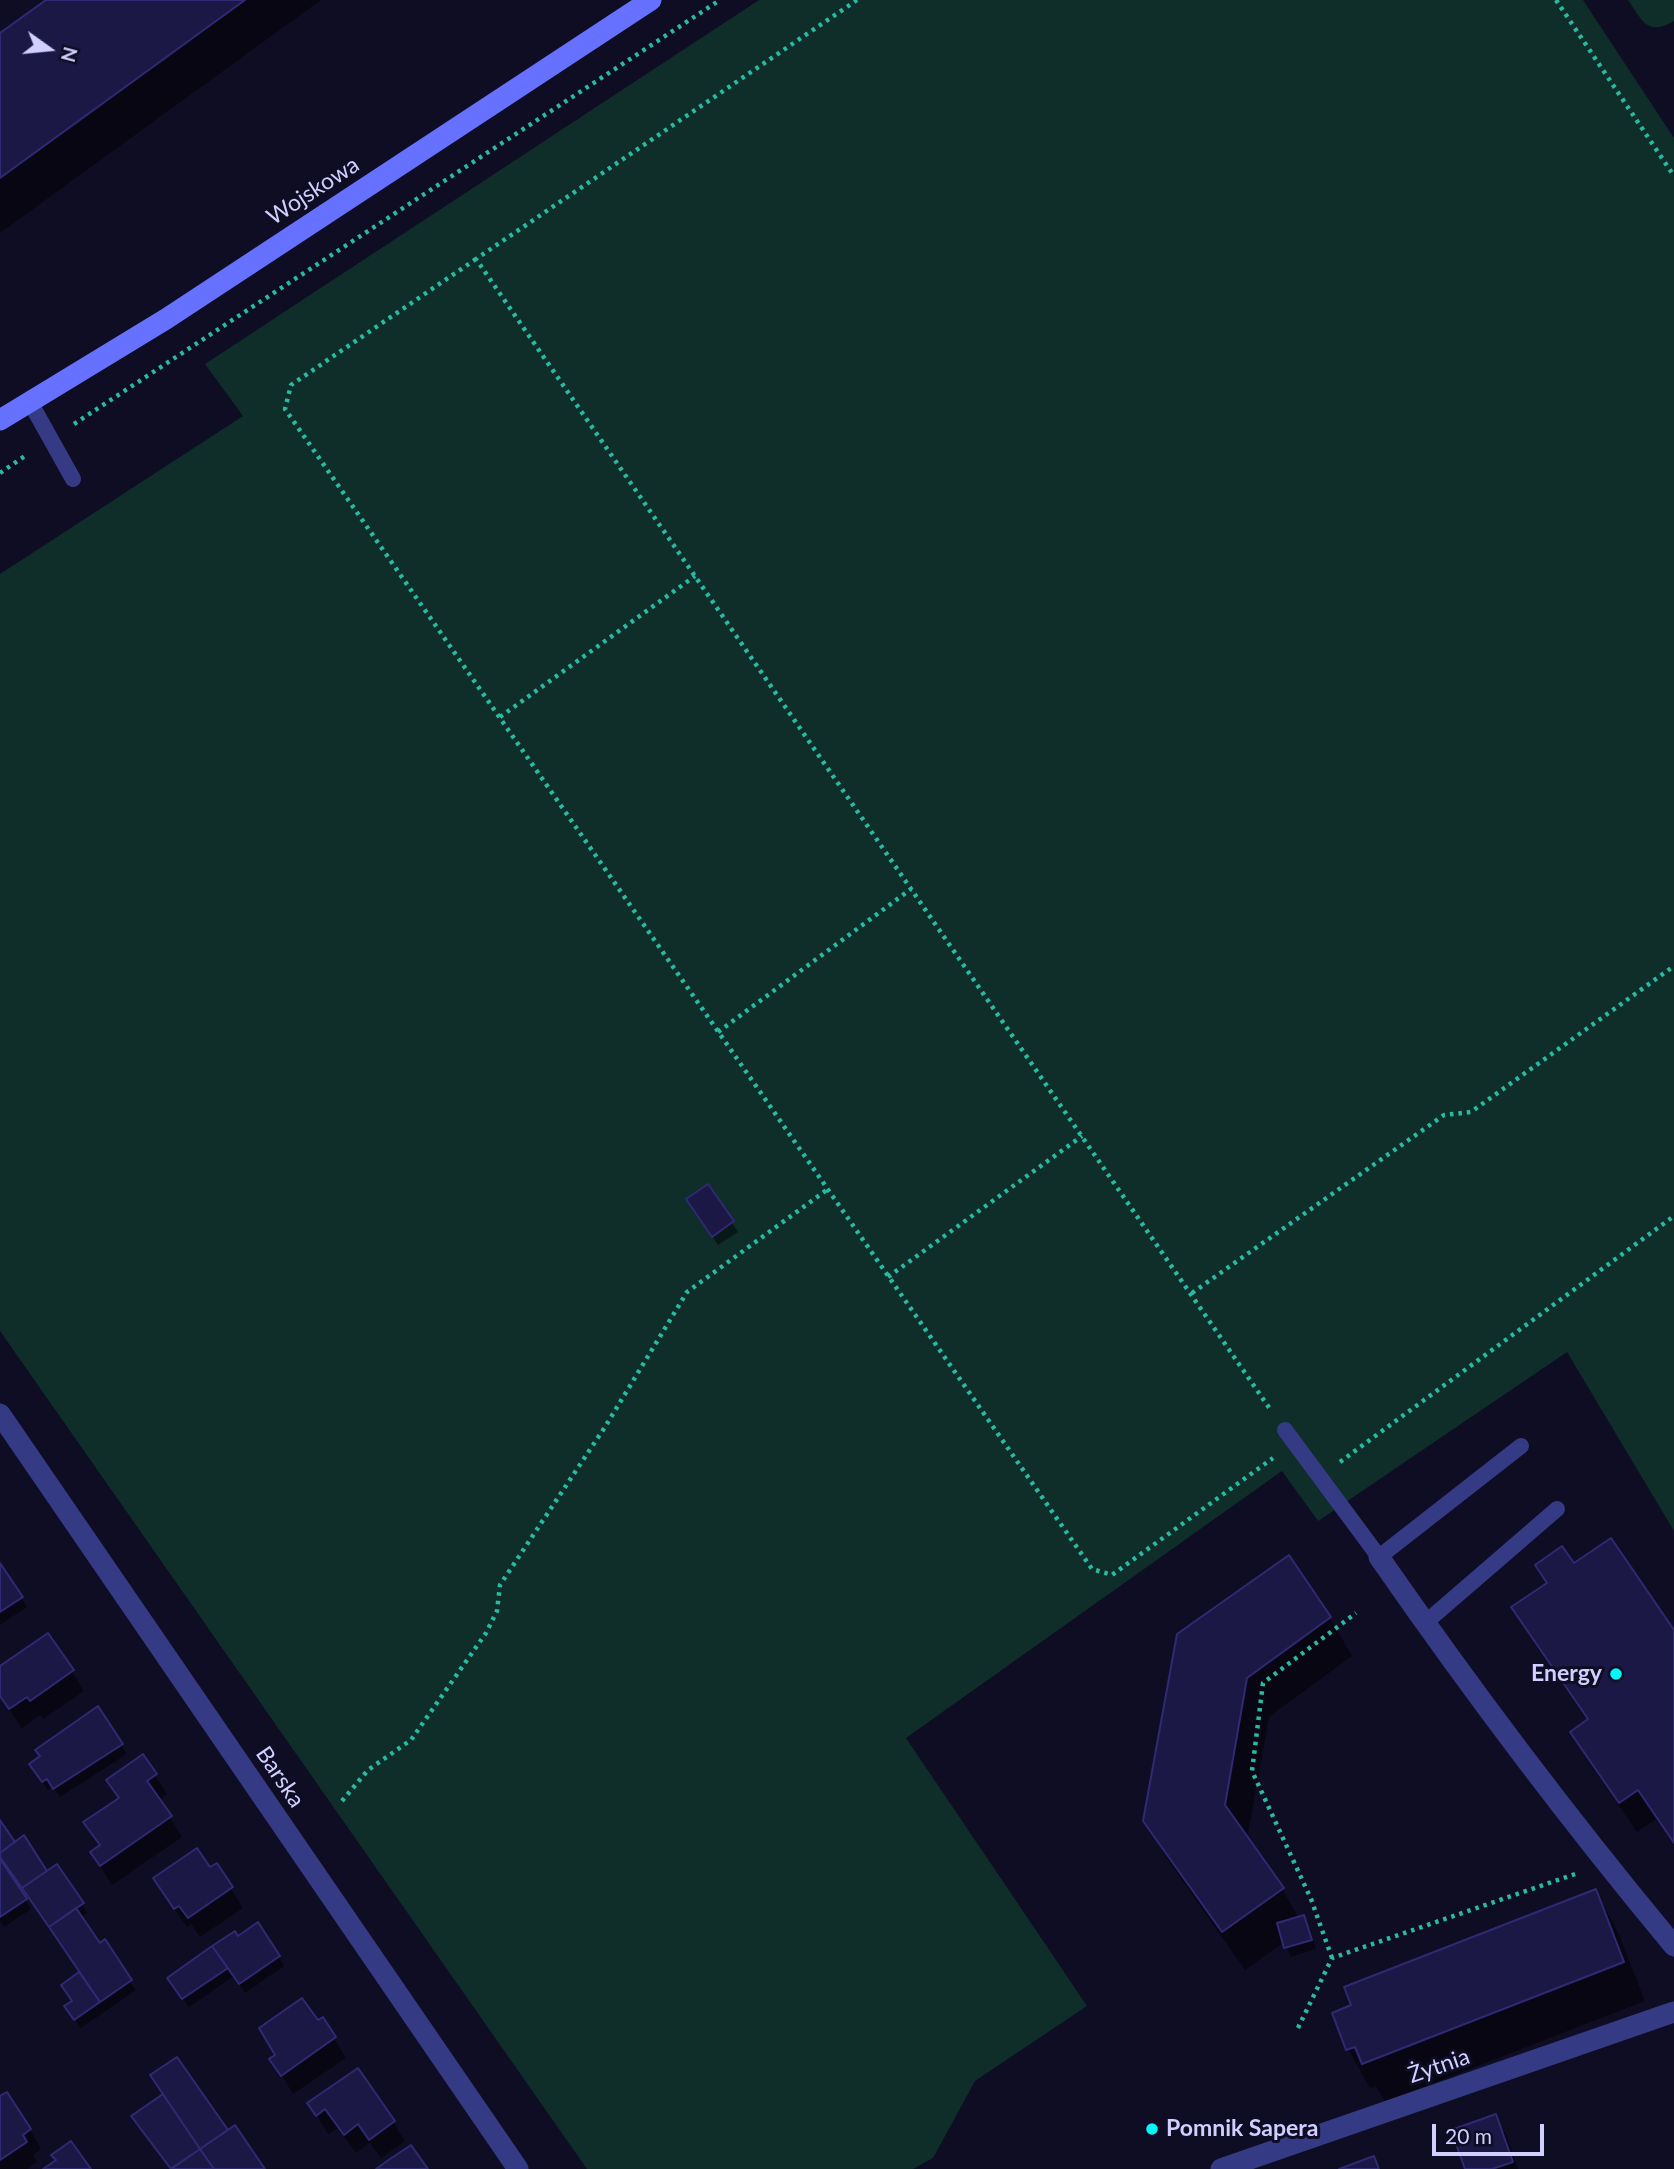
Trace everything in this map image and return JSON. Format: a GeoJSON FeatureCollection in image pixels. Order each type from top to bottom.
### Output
{"type":"FeatureCollection","features":[{"type":"Feature","properties":{"kind":"street","name":"Wojskowa"},"geometry":{"type":"LineString","coordinates":[[0,420],[166,318],[651,0]]}},
{"type":"Feature","properties":{"kind":"street","name":"Barska"},"geometry":{"type":"LineString","coordinates":[[0,1414],[518,2169]]}},
{"type":"Feature","properties":{"kind":"street"},"geometry":{"type":"LineString","coordinates":[[1379,1557],[1456,1668],[1603,1859],[1674,1946]]}},
{"type":"Feature","properties":{"kind":"street","name":"Żytnia"},"geometry":{"type":"LineString","coordinates":[[1221,2169],[1674,2012]]}},
{"type":"Feature","properties":{"kind":"lane"},"geometry":{"type":"LineString","coordinates":[[30,402],[73,479]]}},
{"type":"Feature","properties":{"kind":"lane"},"geometry":{"type":"LineString","coordinates":[[1285,1430],[1379,1557],[1521,1446]]}},
{"type":"Feature","properties":{"kind":"lane"},"geometry":{"type":"LineString","coordinates":[[1425,1623],[1557,1509]]}},
{"type":"Feature","properties":{"kind":"path"},"geometry":{"type":"LineString","coordinates":[[0,472],[720,0]]}},
{"type":"Feature","properties":{"kind":"path"},"geometry":{"type":"LineString","coordinates":[[476,260],[1285,1430],[1281,1452],[1112,1575],[1092,1569],[285,409],[291,385],[857,0]]}},
{"type":"Feature","properties":{"kind":"path"},"geometry":{"type":"LineString","coordinates":[[1556,0],[1674,176]]}},
{"type":"Feature","properties":{"kind":"path"},"geometry":{"type":"LineString","coordinates":[[500,718],[695,576]]}},
{"type":"Feature","properties":{"kind":"path"},"geometry":{"type":"LineString","coordinates":[[718,1032],[911,889]]}},
{"type":"Feature","properties":{"kind":"path"},"geometry":{"type":"LineString","coordinates":[[1192,1293],[1444,1115],[1471,1112],[1674,966]]}},
{"type":"Feature","properties":{"kind":"path"},"geometry":{"type":"LineString","coordinates":[[888,1277],[1082,1136]]}},
{"type":"Feature","properties":{"kind":"path"},"geometry":{"type":"LineString","coordinates":[[342,1801],[369,1770],[411,1740],[486,1633],[497,1611],[500,1585],[605,1427],[687,1292],[828,1189]]}},
{"type":"Feature","properties":{"kind":"path"},"geometry":{"type":"LineString","coordinates":[[1319,1477],[1674,1216]]}},
{"type":"Feature","properties":{"kind":"path"},"geometry":{"type":"LineString","coordinates":[[1332,1958],[1311,1899],[1252,1771],[1263,1683],[1356,1614]]}},
{"type":"Feature","properties":{"kind":"path"},"geometry":{"type":"LineString","coordinates":[[1298,2028],[1332,1958],[1583,1871],[1603,1859]]}},
{"type":"Feature","properties":{"kind":"green space"},"geometry":{"type":"Polygon","coordinates":[[[759,0],[1583,0],[1674,138],[1674,1531],[1567,1352],[1318,1521],[1282,1471],[906,1738],[1087,2006],[975,2081],[933,2158],[913,2169],[587,2169],[0,1331],[0,574],[243,416],[205,364],[759,0]]]}},
{"type":"Feature","properties":{"kind":"green space"},"geometry":{"type":"Polygon","coordinates":[[[1628,0],[1674,0],[1674,21],[1665,26],[1651,27],[1642,20],[1628,0]]]}},
{"type":"Feature","properties":{"kind":"building"},"geometry":{"type":"Polygon","coordinates":[[[46,0],[245,0],[0,178],[0,33],[46,0]]]}},
{"type":"Feature","properties":{"kind":"building"},"geometry":{"type":"Polygon","coordinates":[[[708,1184],[734,1221],[712,1237],[686,1199],[708,1184]]]}},
{"type":"Feature","properties":{"kind":"building","name":"Energy"},"geometry":{"type":"Polygon","coordinates":[[[1611,1538],[1674,1630],[1674,1843],[1638,1790],[1619,1803],[1570,1732],[1588,1719],[1511,1607],[1547,1583],[1535,1565],[1562,1546],[1574,1563],[1611,1538]]]}},
{"type":"Feature","properties":{"kind":"building"},"geometry":{"type":"Polygon","coordinates":[[[1289,1555],[1331,1617],[1247,1678],[1225,1805],[1284,1888],[1222,1932],[1143,1821],[1177,1634],[1289,1555]]]}},
{"type":"Feature","properties":{"kind":"building"},"geometry":{"type":"Polygon","coordinates":[[[0,1563],[23,1597],[0,1612],[0,1563]]]}},
{"type":"Feature","properties":{"kind":"building"},"geometry":{"type":"Polygon","coordinates":[[[48,1633],[74,1670],[30,1701],[27,1697],[9,1709],[0,1696],[0,1666],[48,1633]]]}},
{"type":"Feature","properties":{"kind":"building"},"geometry":{"type":"Polygon","coordinates":[[[98,1706],[123,1744],[53,1789],[47,1779],[42,1782],[29,1764],[40,1756],[35,1750],[98,1706]]]}},
{"type":"Feature","properties":{"kind":"building"},"geometry":{"type":"Polygon","coordinates":[[[143,1754],[157,1774],[147,1781],[172,1816],[100,1866],[90,1852],[100,1845],[83,1822],[119,1798],[106,1780],[143,1754]]]}},
{"type":"Feature","properties":{"kind":"building"},"geometry":{"type":"Polygon","coordinates":[[[0,1820],[15,1842],[0,1853],[0,1820]]]}},
{"type":"Feature","properties":{"kind":"building"},"geometry":{"type":"Polygon","coordinates":[[[24,1835],[47,1871],[22,1888],[0,1857],[0,1853],[24,1835]]]}},
{"type":"Feature","properties":{"kind":"building"},"geometry":{"type":"Polygon","coordinates":[[[197,1848],[210,1867],[217,1863],[233,1887],[188,1918],[179,1906],[174,1909],[153,1878],[197,1848]]]}},
{"type":"Feature","properties":{"kind":"building"},"geometry":{"type":"Polygon","coordinates":[[[0,1859],[27,1899],[0,1917],[0,1859]]]}},
{"type":"Feature","properties":{"kind":"building"},"geometry":{"type":"Polygon","coordinates":[[[57,1864],[84,1903],[49,1927],[22,1888],[57,1864]]]}},
{"type":"Feature","properties":{"kind":"building"},"geometry":{"type":"Polygon","coordinates":[[[1596,1889],[1624,1962],[1362,2064],[1355,2047],[1346,2050],[1332,2013],[1351,2005],[1344,1987],[1596,1889]]]}},
{"type":"Feature","properties":{"kind":"building"},"geometry":{"type":"Polygon","coordinates":[[[76,1908],[100,1943],[105,1939],[132,1980],[100,2002],[49,1927],[76,1908]]]}},
{"type":"Feature","properties":{"kind":"building"},"geometry":{"type":"Polygon","coordinates":[[[1304,1915],[1312,1940],[1284,1948],[1277,1923],[1304,1915]]]}},
{"type":"Feature","properties":{"kind":"building"},"geometry":{"type":"Polygon","coordinates":[[[258,1922],[280,1956],[239,1984],[212,1946],[235,1931],[238,1936],[258,1922]]]}},
{"type":"Feature","properties":{"kind":"building"},"geometry":{"type":"Polygon","coordinates":[[[212,1946],[228,1968],[182,1999],[167,1978],[212,1946]]]}},
{"type":"Feature","properties":{"kind":"building"},"geometry":{"type":"Polygon","coordinates":[[[79,1972],[100,2002],[74,2020],[64,2006],[72,2001],[61,1985],[79,1972]]]}},
{"type":"Feature","properties":{"kind":"building"},"geometry":{"type":"Polygon","coordinates":[[[302,1998],[318,2020],[323,2017],[336,2037],[281,2076],[269,2059],[275,2055],[259,2028],[302,1998]]]}},
{"type":"Feature","properties":{"kind":"building"},"geometry":{"type":"Polygon","coordinates":[[[177,2057],[228,2130],[200,2149],[150,2075],[177,2057]]]}},
{"type":"Feature","properties":{"kind":"building"},"geometry":{"type":"Polygon","coordinates":[[[358,2068],[395,2121],[369,2140],[358,2124],[344,2135],[325,2109],[316,2116],[307,2103],[358,2068]]]}},
{"type":"Feature","properties":{"kind":"building"},"geometry":{"type":"Polygon","coordinates":[[[7,2092],[31,2129],[23,2135],[27,2142],[0,2160],[0,2096],[7,2092]]]}},
{"type":"Feature","properties":{"kind":"building"},"geometry":{"type":"Polygon","coordinates":[[[163,2094],[200,2149],[171,2169],[131,2116],[163,2094]]]}},
{"type":"Feature","properties":{"kind":"building"},"geometry":{"type":"Polygon","coordinates":[[[1496,2114],[1513,2162],[1492,2169],[1465,2169],[1451,2130],[1496,2114]]]}},
{"type":"Feature","properties":{"kind":"building"},"geometry":{"type":"Polygon","coordinates":[[[235,2125],[265,2169],[214,2169],[200,2149],[235,2125]]]}},
{"type":"Feature","properties":{"kind":"building"},"geometry":{"type":"Polygon","coordinates":[[[71,2141],[91,2169],[43,2169],[56,2160],[51,2155],[71,2141]]]}},
{"type":"Feature","properties":{"kind":"building"},"geometry":{"type":"Polygon","coordinates":[[[411,2145],[428,2169],[376,2169],[387,2161],[411,2145]]]}},
{"type":"Feature","properties":{"kind":"building"},"geometry":{"type":"Polygon","coordinates":[[[200,2149],[214,2169],[172,2168],[200,2149]]]}},
{"type":"Feature","properties":{"kind":"building"},"geometry":{"type":"Polygon","coordinates":[[[1374,2156],[1379,2169],[1339,2169],[1374,2156]]]}},
{"type":"Feature","properties":{"kind":"place","name":"Energy"},"geometry":{"type":"Point","coordinates":[1616,1674]}},
{"type":"Feature","properties":{"kind":"place","name":"Pomnik Sapera"},"geometry":{"type":"Point","coordinates":[1152,2129]}}]}
